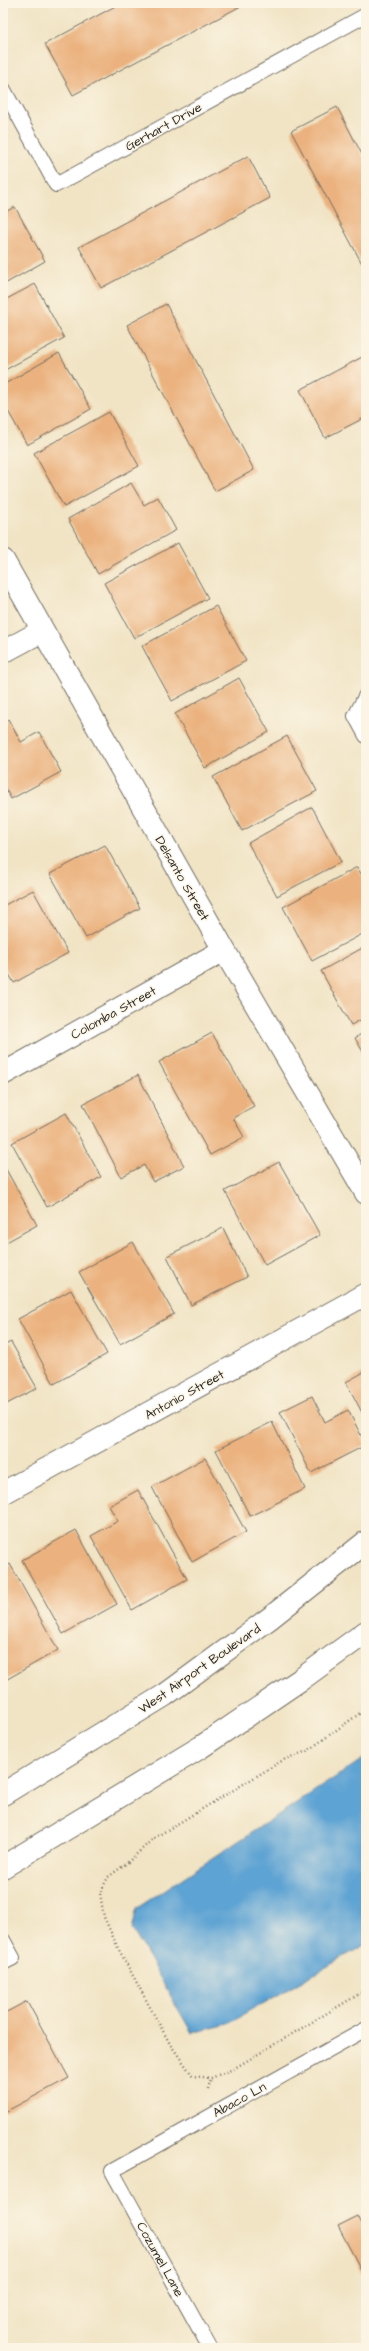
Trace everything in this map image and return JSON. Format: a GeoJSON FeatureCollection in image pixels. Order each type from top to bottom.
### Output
{"type":"FeatureCollection","features":[{"type":"Feature","properties":{"kind":"street","name":"Delsanto Street"},"geometry":{"type":"LineString","coordinates":[[3,560],[224,950],[366,1193]]}},
{"type":"Feature","properties":{"kind":"street"},"geometry":{"type":"LineString","coordinates":[[3,652],[42,631]]}},
{"type":"Feature","properties":{"kind":"street","name":"Colomba Street"},"geometry":{"type":"LineString","coordinates":[[3,1074],[224,950]]}},
{"type":"Feature","properties":{"kind":"street","name":"Antonio Street"},"geometry":{"type":"LineString","coordinates":[[3,1493],[366,1294]]}},
{"type":"Feature","properties":{"kind":"street","name":"West Airport Boulevard"},"geometry":{"type":"LineString","coordinates":[[3,1794],[165,1695],[270,1618],[366,1542]]}},
{"type":"Feature","properties":{"kind":"street"},"geometry":{"type":"LineString","coordinates":[[3,1867],[200,1747],[300,1680],[366,1632]]}},
{"type":"Feature","properties":{"kind":"lane","name":"Gerhart Drive"},"geometry":{"type":"LineString","coordinates":[[3,88],[56,185],[366,15]]}},
{"type":"Feature","properties":{"kind":"lane"},"geometry":{"type":"LineString","coordinates":[[366,695],[355,716],[366,736]]}},
{"type":"Feature","properties":{"kind":"lane"},"geometry":{"type":"LineString","coordinates":[[3,1940],[13,1958],[3,1963]]}},
{"type":"Feature","properties":{"kind":"lane","name":"Abaco Ln"},"geometry":{"type":"LineString","coordinates":[[112,2171],[366,2029]]}},
{"type":"Feature","properties":{"kind":"lane","name":"Cozumel Lane"},"geometry":{"type":"LineString","coordinates":[[112,2171],[210,2348]]}},
{"type":"Feature","properties":{"kind":"path"},"geometry":{"type":"LineString","coordinates":[[366,1709],[307,1751],[286,1759],[154,1838],[127,1863],[108,1877],[100,1893],[104,1917],[118,1948],[170,2044],[193,2076],[211,2078],[233,2069],[366,1992]]}},
{"type":"Feature","properties":{"kind":"water"},"geometry":{"type":"Polygon","coordinates":[[[366,1757],[366,1944],[228,2024],[192,2033],[132,1929],[137,1908],[366,1757]]]}},
{"type":"Feature","properties":{"kind":"building"},"geometry":{"type":"Polygon","coordinates":[[[121,3],[240,3],[241,6],[73,95],[45,44],[121,3]]]}},
{"type":"Feature","properties":{"kind":"building"},"geometry":{"type":"Polygon","coordinates":[[[337,107],[366,162],[366,271],[291,131],[337,107]]]}},
{"type":"Feature","properties":{"kind":"building"},"geometry":{"type":"Polygon","coordinates":[[[248,156],[270,198],[101,288],[79,247],[248,156]]]}},
{"type":"Feature","properties":{"kind":"building"},"geometry":{"type":"Polygon","coordinates":[[[15,207],[45,261],[3,285],[3,213],[15,207]]]}},
{"type":"Feature","properties":{"kind":"building"},"geometry":{"type":"Polygon","coordinates":[[[35,284],[64,338],[3,371],[3,301],[35,284]]]}},
{"type":"Feature","properties":{"kind":"building"},"geometry":{"type":"Polygon","coordinates":[[[166,304],[254,470],[215,491],[127,325],[166,304]]]}},
{"type":"Feature","properties":{"kind":"building"},"geometry":{"type":"Polygon","coordinates":[[[59,353],[91,409],[27,445],[3,402],[3,385],[59,353]]]}},
{"type":"Feature","properties":{"kind":"building"},"geometry":{"type":"Polygon","coordinates":[[[366,355],[366,417],[325,438],[300,390],[366,355]]]}},
{"type":"Feature","properties":{"kind":"building"},"geometry":{"type":"Polygon","coordinates":[[[109,412],[139,466],[64,507],[34,453],[109,412]]]}},
{"type":"Feature","properties":{"kind":"building"},"geometry":{"type":"Polygon","coordinates":[[[131,483],[144,505],[158,497],[176,530],[98,574],[68,519],[131,483]]]}},
{"type":"Feature","properties":{"kind":"building"},"geometry":{"type":"Polygon","coordinates":[[[178,543],[208,598],[134,638],[104,583],[178,543]]]}},
{"type":"Feature","properties":{"kind":"building"},"geometry":{"type":"Polygon","coordinates":[[[216,606],[246,661],[172,701],[142,646],[216,606]]]}},
{"type":"Feature","properties":{"kind":"building"},"geometry":{"type":"Polygon","coordinates":[[[239,678],[269,732],[205,768],[175,714],[239,678]]]}},
{"type":"Feature","properties":{"kind":"building"},"geometry":{"type":"Polygon","coordinates":[[[8,719],[21,742],[39,732],[61,772],[11,799],[3,784],[3,722],[8,719]]]}},
{"type":"Feature","properties":{"kind":"building"},"geometry":{"type":"Polygon","coordinates":[[[287,736],[317,791],[242,831],[213,777],[287,736]]]}},
{"type":"Feature","properties":{"kind":"building"},"geometry":{"type":"Polygon","coordinates":[[[312,807],[341,862],[277,896],[248,843],[312,807]]]}},
{"type":"Feature","properties":{"kind":"building"},"geometry":{"type":"Polygon","coordinates":[[[105,845],[140,908],[86,938],[50,874],[105,845]]]}},
{"type":"Feature","properties":{"kind":"building"},"geometry":{"type":"Polygon","coordinates":[[[357,867],[366,882],[366,932],[312,961],[283,907],[357,867]]]}},
{"type":"Feature","properties":{"kind":"building"},"geometry":{"type":"Polygon","coordinates":[[[33,890],[68,953],[14,983],[3,964],[3,906],[33,890]]]}},
{"type":"Feature","properties":{"kind":"building"},"geometry":{"type":"Polygon","coordinates":[[[366,946],[366,1017],[351,1025],[321,971],[366,946]]]}},
{"type":"Feature","properties":{"kind":"building"},"geometry":{"type":"Polygon","coordinates":[[[366,1031],[366,1057],[355,1038],[366,1031]]]}},
{"type":"Feature","properties":{"kind":"building"},"geometry":{"type":"Polygon","coordinates":[[[212,1033],[254,1106],[233,1118],[244,1137],[210,1155],[159,1062],[212,1033]]]}},
{"type":"Feature","properties":{"kind":"building"},"geometry":{"type":"Polygon","coordinates":[[[138,1075],[184,1166],[153,1182],[144,1165],[121,1177],[83,1104],[138,1075]]]}},
{"type":"Feature","properties":{"kind":"building"},"geometry":{"type":"Polygon","coordinates":[[[66,1113],[101,1177],[47,1207],[12,1143],[66,1113]]]}},
{"type":"Feature","properties":{"kind":"building"},"geometry":{"type":"Polygon","coordinates":[[[279,1162],[320,1235],[265,1265],[225,1191],[279,1162]]]}},
{"type":"Feature","properties":{"kind":"building"},"geometry":{"type":"Polygon","coordinates":[[[3,1164],[37,1225],[3,1244],[3,1164]]]}},
{"type":"Feature","properties":{"kind":"building"},"geometry":{"type":"Polygon","coordinates":[[[223,1228],[247,1277],[191,1305],[167,1256],[223,1228]]]}},
{"type":"Feature","properties":{"kind":"building"},"geometry":{"type":"Polygon","coordinates":[[[133,1242],[174,1314],[120,1344],[79,1272],[133,1242]]]}},
{"type":"Feature","properties":{"kind":"building"},"geometry":{"type":"Polygon","coordinates":[[[71,1290],[107,1354],[54,1384],[18,1319],[71,1290]]]}},
{"type":"Feature","properties":{"kind":"building"},"geometry":{"type":"Polygon","coordinates":[[[11,1342],[37,1388],[3,1406],[3,1346],[11,1342]]]}},
{"type":"Feature","properties":{"kind":"building"},"geometry":{"type":"Polygon","coordinates":[[[366,1371],[366,1420],[346,1382],[366,1371]]]}},
{"type":"Feature","properties":{"kind":"building"},"geometry":{"type":"Polygon","coordinates":[[[312,1396],[325,1422],[348,1410],[366,1445],[311,1473],[280,1412],[312,1396]]]}},
{"type":"Feature","properties":{"kind":"building"},"geometry":{"type":"Polygon","coordinates":[[[272,1422],[305,1489],[250,1516],[216,1450],[272,1422]]]}},
{"type":"Feature","properties":{"kind":"building"},"geometry":{"type":"Polygon","coordinates":[[[205,1458],[246,1532],[192,1562],[152,1487],[205,1458]]]}},
{"type":"Feature","properties":{"kind":"building"},"geometry":{"type":"Polygon","coordinates":[[[138,1490],[187,1579],[132,1610],[91,1536],[118,1521],[109,1506],[138,1490]]]}},
{"type":"Feature","properties":{"kind":"building"},"geometry":{"type":"Polygon","coordinates":[[[76,1530],[117,1604],[63,1634],[22,1560],[76,1530]]]}},
{"type":"Feature","properties":{"kind":"building"},"geometry":{"type":"Polygon","coordinates":[[[10,1564],[58,1650],[4,1681],[3,1568],[10,1564]]]}},
{"type":"Feature","properties":{"kind":"building"},"geometry":{"type":"Polygon","coordinates":[[[27,2001],[69,2078],[3,2113],[3,2014],[27,2001]]]}},
{"type":"Feature","properties":{"kind":"building"},"geometry":{"type":"Polygon","coordinates":[[[358,2216],[363,2226],[366,2224],[366,2279],[338,2226],[358,2216]]]}}]}
